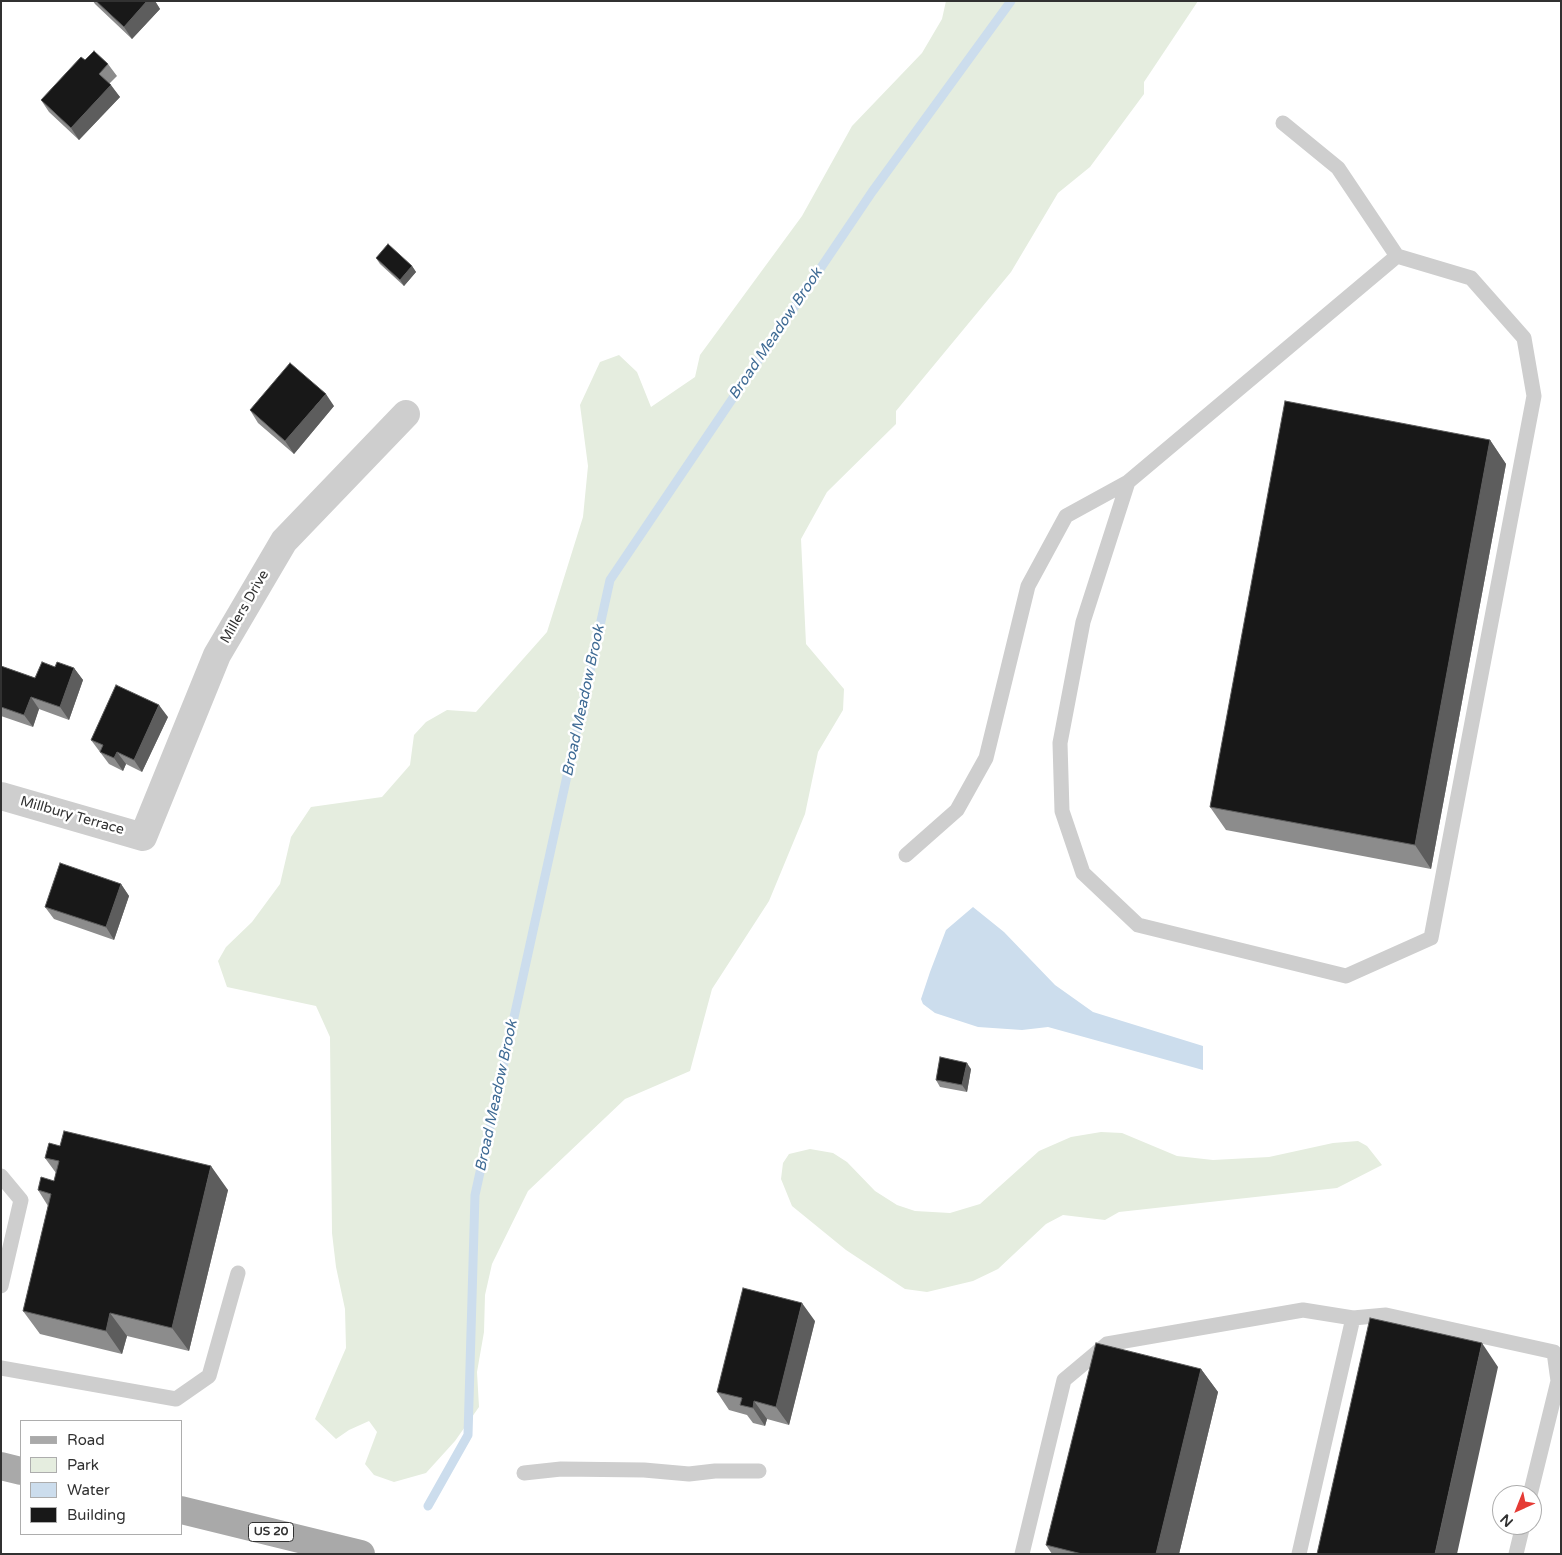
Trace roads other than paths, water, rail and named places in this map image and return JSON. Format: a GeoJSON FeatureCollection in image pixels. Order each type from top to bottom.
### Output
{"type":"FeatureCollection","features":[{"type":"Feature","properties":{"kind":"main road"},"geometry":{"type":"LineString","coordinates":[[1,1466],[20,1471]]}},
{"type":"Feature","properties":{"kind":"main road","name":"US 20"},"geometry":{"type":"LineString","coordinates":[[182,1510],[361,1554]]}},
{"type":"Feature","properties":{"kind":"street","name":"Millers Drive"},"geometry":{"type":"LineString","coordinates":[[142,837],[217,655],[284,541],[406,414]]}},
{"type":"Feature","properties":{"kind":"street","name":"Millbury Terrace"},"geometry":{"type":"LineString","coordinates":[[1,796],[142,837]]}},
{"type":"Feature","properties":{"kind":"lane"},"geometry":{"type":"LineString","coordinates":[[1128,482],[1083,622],[1060,743],[1062,811],[1083,873],[1138,925],[1346,976],[1431,938],[1534,396],[1524,338],[1471,278],[1397,256],[1338,168],[1283,123]]}},
{"type":"Feature","properties":{"kind":"lane"},"geometry":{"type":"LineString","coordinates":[[906,855],[956,810],[986,758],[1028,586],[1066,516],[1128,482],[1397,256]]}},
{"type":"Feature","properties":{"kind":"lane"},"geometry":{"type":"LineString","coordinates":[[1,1176],[21,1200],[1,1286]]}},
{"type":"Feature","properties":{"kind":"lane"},"geometry":{"type":"LineString","coordinates":[[1,1368],[176,1400],[210,1376],[238,1273]]}},
{"type":"Feature","properties":{"kind":"lane"},"geometry":{"type":"LineString","coordinates":[[1022,1554],[1064,1380],[1107,1344],[1303,1310],[1353,1318],[1386,1315],[1554,1352],[1558,1381],[1532,1485]]}},
{"type":"Feature","properties":{"kind":"lane"},"geometry":{"type":"LineString","coordinates":[[1299,1554],[1353,1318]]}},
{"type":"Feature","properties":{"kind":"lane"},"geometry":{"type":"LineString","coordinates":[[524,1474],[561,1468],[644,1470],[689,1474],[715,1471],[759,1472]]}},
{"type":"Feature","properties":{"kind":"lane"},"geometry":{"type":"LineString","coordinates":[[1516,1554],[1521,1535]]}},
{"type":"Feature","properties":{"kind":"water"},"geometry":{"type":"Polygon","coordinates":[[[973,907],[1004,932],[1055,985],[1093,1012],[1203,1046],[1203,1070],[1048,1027],[1022,1030],[978,1027],[935,1013],[923,1004],[921,999],[930,972],[946,930],[973,907]]]}},
{"type":"Feature","properties":{"kind":"waterway","name":"Broad Meadow Brook"},"geometry":{"type":"LineString","coordinates":[[428,1506],[468,1435],[475,1195],[610,580],[872,192],[1011,1]]}}]}
